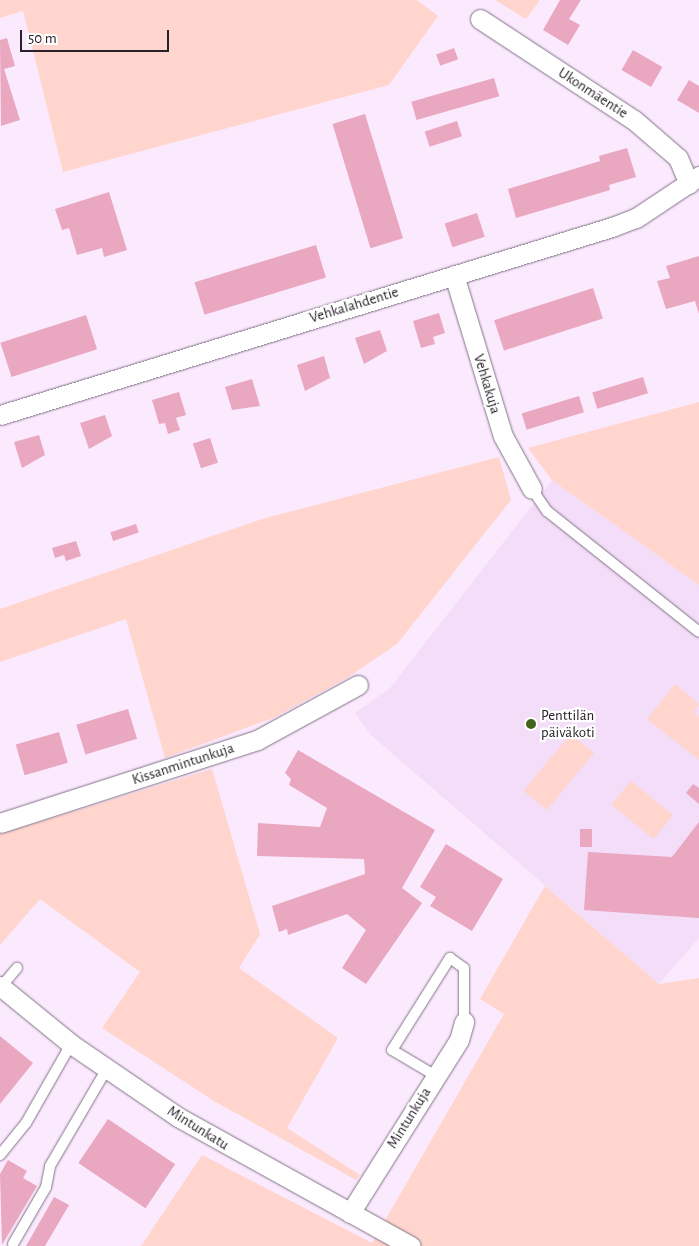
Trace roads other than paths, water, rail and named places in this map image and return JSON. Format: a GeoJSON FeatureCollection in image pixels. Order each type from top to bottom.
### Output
{"type":"FeatureCollection","features":[{"type":"Feature","properties":{"kind":"street","name":"Ukonmäentie"},"geometry":{"type":"LineString","coordinates":[[480,19],[634,120],[678,158],[694,180]]}},
{"type":"Feature","properties":{"kind":"street","name":"Vehkalahdentie"},"geometry":{"type":"LineString","coordinates":[[0,415],[636,218],[694,180]]}},
{"type":"Feature","properties":{"kind":"street","name":"Vehkakuja"},"geometry":{"type":"LineString","coordinates":[[454,275],[503,436],[532,489]]}},
{"type":"Feature","properties":{"kind":"street","name":"Kissanmintunkuja"},"geometry":{"type":"LineString","coordinates":[[0,823],[258,740],[358,685]]}},
{"type":"Feature","properties":{"kind":"street","name":"Mintunkatu"},"geometry":{"type":"LineString","coordinates":[[0,986],[106,1070],[241,1155],[411,1246]]}},
{"type":"Feature","properties":{"kind":"street","name":"Mintunkuja"},"geometry":{"type":"LineString","coordinates":[[350,1213],[459,1040],[464,1022]]}},
{"type":"Feature","properties":{"kind":"lane"},"geometry":{"type":"LineString","coordinates":[[532,489],[547,511],[699,632]]}},
{"type":"Feature","properties":{"kind":"lane"},"geometry":{"type":"LineString","coordinates":[[436,1076],[392,1050],[450,958],[464,968],[464,1022]]}},
{"type":"Feature","properties":{"kind":"lane"},"geometry":{"type":"LineString","coordinates":[[0,986],[17,968]]}},
{"type":"Feature","properties":{"kind":"lane"},"geometry":{"type":"LineString","coordinates":[[0,1155],[26,1123],[71,1044]]}},
{"type":"Feature","properties":{"kind":"lane"},"geometry":{"type":"LineString","coordinates":[[13,1244],[46,1186],[50,1166],[106,1070]]}},
{"type":"Feature","properties":{"kind":"place","name":"Penttilän päiväkoti"},"geometry":{"type":"Point","coordinates":[531,724]}}]}
